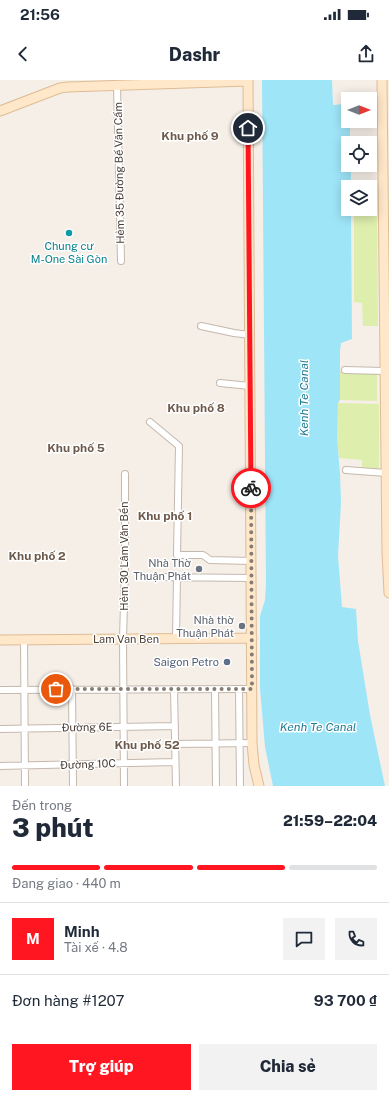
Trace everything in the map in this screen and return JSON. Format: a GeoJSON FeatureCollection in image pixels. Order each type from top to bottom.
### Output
{"type":"FeatureCollection","features":[{"type":"Feature","properties":{"kind":"main road"},"geometry":{"type":"LineString","coordinates":[[382,80],[386,133],[384,371],[387,393],[389,593]]}},
{"type":"Feature","properties":{"kind":"main road"},"geometry":{"type":"LineString","coordinates":[[0,111],[60,88],[68,87],[115,84],[248,81],[252,743],[254,765],[259,786]]}},
{"type":"Feature","properties":{"kind":"main road","name":"Lam Van Ben"},"geometry":{"type":"LineString","coordinates":[[0,640],[252,638]]}},
{"type":"Feature","properties":{"kind":"street","name":"Hẻm 35 Đường Bế Văn Cấm"},"geometry":{"type":"LineString","coordinates":[[115,84],[121,261]]}},
{"type":"Feature","properties":{"kind":"street"},"geometry":{"type":"LineString","coordinates":[[201,326],[234,334],[250,335]]}},
{"type":"Feature","properties":{"kind":"street"},"geometry":{"type":"LineString","coordinates":[[345,370],[384,371]]}},
{"type":"Feature","properties":{"kind":"street"},"geometry":{"type":"LineString","coordinates":[[220,383],[250,386]]}},
{"type":"Feature","properties":{"kind":"street"},"geometry":{"type":"LineString","coordinates":[[150,422],[178,446],[177,555],[203,555],[210,560],[252,561]]}},
{"type":"Feature","properties":{"kind":"street"},"geometry":{"type":"LineString","coordinates":[[346,470],[387,478]]}},
{"type":"Feature","properties":{"kind":"street","name":"Hẻm 30 Lâm Văn Bền"},"geometry":{"type":"LineString","coordinates":[[124,786],[123,639],[125,474]]}},
{"type":"Feature","properties":{"kind":"street"},"geometry":{"type":"LineString","coordinates":[[154,577],[252,578]]}},
{"type":"Feature","properties":{"kind":"street"},"geometry":{"type":"LineString","coordinates":[[176,638],[177,577]]}},
{"type":"Feature","properties":{"kind":"street"},"geometry":{"type":"LineString","coordinates":[[24,640],[25,786]]}},
{"type":"Feature","properties":{"kind":"street"},"geometry":{"type":"LineString","coordinates":[[72,689],[73,786]]}},
{"type":"Feature","properties":{"kind":"street"},"geometry":{"type":"LineString","coordinates":[[174,689],[176,786]]}},
{"type":"Feature","properties":{"kind":"street"},"geometry":{"type":"LineString","coordinates":[[215,689],[216,786]]}},
{"type":"Feature","properties":{"kind":"street"},"geometry":{"type":"LineString","coordinates":[[240,689],[240,786]]}},
{"type":"Feature","properties":{"kind":"street"},"geometry":{"type":"LineString","coordinates":[[0,690],[252,689]]}},
{"type":"Feature","properties":{"kind":"street","name":"Đường 6E"},"geometry":{"type":"LineString","coordinates":[[0,729],[174,726]]}},
{"type":"Feature","properties":{"kind":"street"},"geometry":{"type":"LineString","coordinates":[[175,744],[252,743]]}},
{"type":"Feature","properties":{"kind":"street","name":"Đường 10C"},"geometry":{"type":"LineString","coordinates":[[0,766],[175,762]]}},
{"type":"Feature","properties":{"kind":"green space"},"geometry":{"type":"Polygon","coordinates":[[[377,214],[378,326],[363,326],[362,303],[354,302],[354,216],[377,216],[377,214]]]}},
{"type":"Feature","properties":{"kind":"green space"},"geometry":{"type":"Polygon","coordinates":[[[340,371],[377,372],[377,401],[340,400],[340,371]]]}},
{"type":"Feature","properties":{"kind":"green space"},"geometry":{"type":"Polygon","coordinates":[[[338,403],[379,404],[379,469],[362,468],[362,460],[339,458],[337,436],[338,403]]]}},
{"type":"Feature","properties":{"kind":"water","name":"Kenh Te Canal"},"geometry":{"type":"Polygon","coordinates":[[[262,80],[332,80],[333,105],[341,104],[341,128],[350,128],[350,136],[341,136],[341,172],[351,172],[351,180],[341,180],[341,216],[351,216],[352,339],[341,343],[340,351],[340,400],[338,403],[337,437],[341,503],[338,556],[342,607],[356,609],[358,641],[370,715],[385,786],[273,786],[265,747],[260,688],[260,616],[265,600],[262,80]]]}},
{"type":"Feature","properties":{"kind":"way so far"},"geometry":{"type":"LineString","coordinates":[[56,689],[252,689],[251,488]]}},
{"type":"Feature","properties":{"kind":"place","name":"Chung cư M-One Sài Gòn"},"geometry":{"type":"Point","coordinates":[69,233]}},
{"type":"Feature","properties":{"kind":"place","name":"Nhà Thờ Thuận Phát"},"geometry":{"type":"Point","coordinates":[199,569]}},
{"type":"Feature","properties":{"kind":"place","name":"Nhà thờ Thuận Phát"},"geometry":{"type":"Point","coordinates":[242,626]}},
{"type":"Feature","properties":{"kind":"place","name":"Saigon Petro"},"geometry":{"type":"Point","coordinates":[227,662]}},
{"type":"Feature","properties":{"kind":"district","name":"Khu phố 9"},"geometry":{"type":"Point","coordinates":[190,136]}},
{"type":"Feature","properties":{"kind":"district","name":"Khu phố 8"},"geometry":{"type":"Point","coordinates":[196,408]}},
{"type":"Feature","properties":{"kind":"district","name":"Khu phố 5"},"geometry":{"type":"Point","coordinates":[76,448]}},
{"type":"Feature","properties":{"kind":"district","name":"Khu phố 1"},"geometry":{"type":"Point","coordinates":[165,516]}},
{"type":"Feature","properties":{"kind":"district","name":"Khu phố 2"},"geometry":{"type":"Point","coordinates":[37,556]}},
{"type":"Feature","properties":{"kind":"district","name":"Khu phố 52"},"geometry":{"type":"Point","coordinates":[147,745]}},
{"type":"Feature","properties":{"kind":"route"},"geometry":{"type":"LineString","coordinates":[[248,128],[251,488]]}}]}
